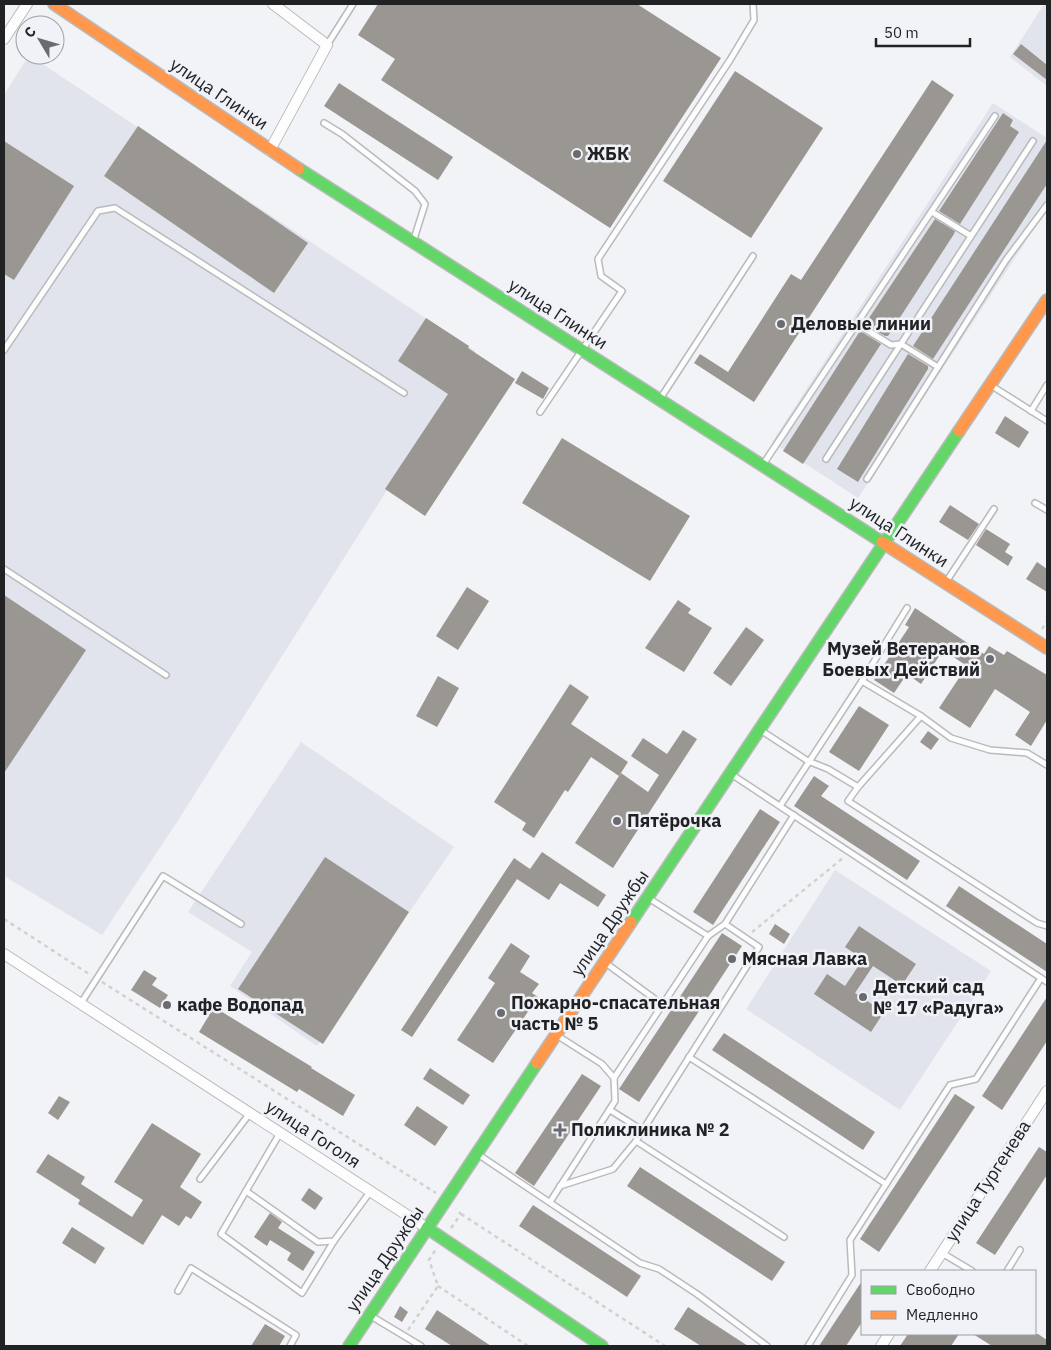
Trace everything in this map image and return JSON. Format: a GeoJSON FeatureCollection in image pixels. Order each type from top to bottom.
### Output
{"type":"FeatureCollection","features":[{"type":"Feature","properties":{"kind":"street"},"geometry":{"type":"LineString","coordinates":[[4,39],[28,4]]}},
{"type":"Feature","properties":{"kind":"street","name":"улица Глинки"},"geometry":{"type":"LineString","coordinates":[[54,4],[270,150],[1047,648]]}},
{"type":"Feature","properties":{"kind":"street"},"geometry":{"type":"LineString","coordinates":[[270,150],[327,46],[272,4]]}},
{"type":"Feature","properties":{"kind":"street","name":"улица Дружбы"},"geometry":{"type":"LineString","coordinates":[[349,1346],[1047,300]]}},
{"type":"Feature","properties":{"kind":"street","name":"улица Гоголя"},"geometry":{"type":"LineString","coordinates":[[4,954],[443,1238],[602,1346]]}},
{"type":"Feature","properties":{"kind":"street","name":"улица Тургенева"},"geometry":{"type":"LineString","coordinates":[[931,1270],[1047,1091]]}},
{"type":"Feature","properties":{"kind":"street"},"geometry":{"type":"LineString","coordinates":[[881,1346],[888,1335]]}},
{"type":"Feature","properties":{"kind":"lane"},"geometry":{"type":"LineString","coordinates":[[327,46],[353,4]]}},
{"type":"Feature","properties":{"kind":"lane"},"geometry":{"type":"LineString","coordinates":[[540,412],[622,291],[601,276],[598,259],[730,60],[754,20],[752,4]]}},
{"type":"Feature","properties":{"kind":"lane"},"geometry":{"type":"LineString","coordinates":[[762,465],[932,212],[994,116]]}},
{"type":"Feature","properties":{"kind":"lane"},"geometry":{"type":"LineString","coordinates":[[324,123],[342,134],[415,191],[425,204],[413,242]]}},
{"type":"Feature","properties":{"kind":"lane"},"geometry":{"type":"LineString","coordinates":[[826,459],[1033,141]]}},
{"type":"Feature","properties":{"kind":"lane"},"geometry":{"type":"LineString","coordinates":[[867,479],[1006,260],[1047,204]]}},
{"type":"Feature","properties":{"kind":"lane"},"geometry":{"type":"LineString","coordinates":[[4,350],[98,211],[115,208],[404,393]]}},
{"type":"Feature","properties":{"kind":"lane"},"geometry":{"type":"LineString","coordinates":[[932,212],[971,236]]}},
{"type":"Feature","properties":{"kind":"lane"},"geometry":{"type":"LineString","coordinates":[[660,399],[753,256]]}},
{"type":"Feature","properties":{"kind":"lane"},"geometry":{"type":"LineString","coordinates":[[857,324],[891,345],[901,344],[938,367]]}},
{"type":"Feature","properties":{"kind":"lane"},"geometry":{"type":"LineString","coordinates":[[990,384],[1047,421]]}},
{"type":"Feature","properties":{"kind":"lane"},"geometry":{"type":"LineString","coordinates":[[1031,410],[1047,385]]}},
{"type":"Feature","properties":{"kind":"lane"},"geometry":{"type":"LineString","coordinates":[[1035,503],[1047,510]]}},
{"type":"Feature","properties":{"kind":"lane"},"geometry":{"type":"LineString","coordinates":[[946,583],[994,510]]}},
{"type":"Feature","properties":{"kind":"lane"},"geometry":{"type":"LineString","coordinates":[[4,569],[166,675]]}},
{"type":"Feature","properties":{"kind":"lane"},"geometry":{"type":"LineString","coordinates":[[780,806],[862,681],[906,608]]}},
{"type":"Feature","properties":{"kind":"lane"},"geometry":{"type":"LineString","coordinates":[[862,681],[921,716],[951,738],[990,750],[1027,753],[1047,766]]}},
{"type":"Feature","properties":{"kind":"lane"},"geometry":{"type":"LineString","coordinates":[[921,716],[858,787],[848,801],[1037,923],[1047,926]]}},
{"type":"Feature","properties":{"kind":"lane"},"geometry":{"type":"LineString","coordinates":[[760,730],[808,761],[828,769],[858,787]]}},
{"type":"Feature","properties":{"kind":"lane"},"geometry":{"type":"LineString","coordinates":[[731,774],[1047,982]]}},
{"type":"Feature","properties":{"kind":"lane"},"geometry":{"type":"LineString","coordinates":[[614,1078],[708,936],[725,924],[794,815]]}},
{"type":"Feature","properties":{"kind":"lane"},"geometry":{"type":"LineString","coordinates":[[80,1004],[163,876],[241,924]]}},
{"type":"Feature","properties":{"kind":"lane"},"geometry":{"type":"LineString","coordinates":[[648,898],[708,936]]}},
{"type":"Feature","properties":{"kind":"lane"},"geometry":{"type":"LineString","coordinates":[[560,1186],[613,1169],[636,1141],[759,947],[725,924]]}},
{"type":"Feature","properties":{"kind":"lane"},"geometry":{"type":"LineString","coordinates":[[604,962],[663,1005]]}},
{"type":"Feature","properties":{"kind":"lane"},"geometry":{"type":"LineString","coordinates":[[808,1346],[852,1276],[850,1240],[950,1085],[976,1079],[1041,978]]}},
{"type":"Feature","properties":{"kind":"lane"},"geometry":{"type":"LineString","coordinates":[[550,1202],[616,1101],[614,1078],[602,1064],[556,1034]]}},
{"type":"Feature","properties":{"kind":"lane"},"geometry":{"type":"LineString","coordinates":[[689,1057],[886,1184]]}},
{"type":"Feature","properties":{"kind":"lane"},"geometry":{"type":"LineString","coordinates":[[610,1110],[642,1130]]}},
{"type":"Feature","properties":{"kind":"lane"},"geometry":{"type":"LineString","coordinates":[[200,1180],[250,1114]]}},
{"type":"Feature","properties":{"kind":"lane"},"geometry":{"type":"LineString","coordinates":[[280,1133],[221,1234],[302,1293],[334,1241],[370,1192]]}},
{"type":"Feature","properties":{"kind":"lane"},"geometry":{"type":"LineString","coordinates":[[636,1141],[784,1237]]}},
{"type":"Feature","properties":{"kind":"lane"},"geometry":{"type":"LineString","coordinates":[[477,1153],[640,1263],[659,1269],[697,1294],[767,1346]]}},
{"type":"Feature","properties":{"kind":"lane"},"geometry":{"type":"LineString","coordinates":[[246,1191],[318,1242],[334,1241]]}},
{"type":"Feature","properties":{"kind":"lane"},"geometry":{"type":"LineString","coordinates":[[1008,1270],[1020,1250]]}},
{"type":"Feature","properties":{"kind":"lane"},"geometry":{"type":"LineString","coordinates":[[942,1253],[970,1270]]}},
{"type":"Feature","properties":{"kind":"lane"},"geometry":{"type":"LineString","coordinates":[[178,1291],[191,1268],[296,1335],[290,1346]]}},
{"type":"Feature","properties":{"kind":"lane"},"geometry":{"type":"LineString","coordinates":[[369,1314],[421,1346]]}},
{"type":"Feature","properties":{"kind":"path"},"geometry":{"type":"LineString","coordinates":[[746,938],[851,852]]}},
{"type":"Feature","properties":{"kind":"path"},"geometry":{"type":"LineString","coordinates":[[4,919],[446,1199],[461,1214],[665,1346]]}},
{"type":"Feature","properties":{"kind":"path"},"geometry":{"type":"LineString","coordinates":[[461,1214],[429,1260],[438,1286],[528,1346]]}},
{"type":"Feature","properties":{"kind":"path"},"geometry":{"type":"LineString","coordinates":[[404,1336],[438,1286]]}},
{"type":"Feature","properties":{"kind":"shaded area"},"geometry":{"type":"Polygon","coordinates":[[[1044,4],[1047,4],[1047,86],[1010,57],[1044,4]]]}},
{"type":"Feature","properties":{"kind":"shaded area"},"geometry":{"type":"Polygon","coordinates":[[[23,65],[44,65],[475,351],[177,822],[102,935],[4,876],[4,95],[23,65]]]}},
{"type":"Feature","properties":{"kind":"shaded area"},"geometry":{"type":"Polygon","coordinates":[[[993,103],[1047,138],[1047,209],[858,498],[772,442],[993,103]]]}},
{"type":"Feature","properties":{"kind":"shaded area"},"geometry":{"type":"Polygon","coordinates":[[[301,742],[454,847],[317,1046],[230,986],[252,952],[188,912],[301,742]]]}},
{"type":"Feature","properties":{"kind":"shaded area","name":"Детский сад № 17 «Радуга»"},"geometry":{"type":"Polygon","coordinates":[[[835,870],[991,971],[900,1110],[746,1009],[835,870]]]}},
{"type":"Feature","properties":{"kind":"building","name":"ЖБК"},"geometry":{"type":"Polygon","coordinates":[[[378,4],[637,4],[721,58],[610,228],[381,80],[395,59],[358,35],[378,4]]]}},
{"type":"Feature","properties":{"kind":"building"},"geometry":{"type":"Polygon","coordinates":[[[1021,44],[1047,65],[1047,80],[1013,54],[1021,44]]]}},
{"type":"Feature","properties":{"kind":"building"},"geometry":{"type":"Polygon","coordinates":[[[735,71],[823,128],[751,238],[663,181],[735,71]]]}},
{"type":"Feature","properties":{"kind":"building"},"geometry":{"type":"Polygon","coordinates":[[[932,80],[954,95],[754,402],[694,363],[700,354],[728,372],[791,274],[801,280],[932,80]]]}},
{"type":"Feature","properties":{"kind":"building"},"geometry":{"type":"Polygon","coordinates":[[[339,83],[453,157],[438,180],[324,106],[339,83]]]}},
{"type":"Feature","properties":{"kind":"building"},"geometry":{"type":"Polygon","coordinates":[[[1003,113],[1013,120],[1010,126],[1019,132],[960,224],[939,211],[1003,113]]]}},
{"type":"Feature","properties":{"kind":"building"},"geometry":{"type":"Polygon","coordinates":[[[138,126],[308,243],[274,293],[104,176],[138,126]]]}},
{"type":"Feature","properties":{"kind":"building"},"geometry":{"type":"Polygon","coordinates":[[[1047,140],[1047,184],[933,359],[913,346],[1047,140]]]}},
{"type":"Feature","properties":{"kind":"building"},"geometry":{"type":"Polygon","coordinates":[[[4,141],[74,186],[14,280],[4,274],[4,141]]]}},
{"type":"Feature","properties":{"kind":"building"},"geometry":{"type":"Polygon","coordinates":[[[935,219],[955,231],[954,234],[888,336],[885,336],[865,324],[935,219]]]}},
{"type":"Feature","properties":{"kind":"building"},"geometry":{"type":"Polygon","coordinates":[[[426,318],[515,379],[425,516],[385,489],[448,394],[398,361],[426,318]]]}},
{"type":"Feature","properties":{"kind":"building"},"geometry":{"type":"Polygon","coordinates":[[[860,331],[881,344],[803,464],[783,451],[860,331]]]}},
{"type":"Feature","properties":{"kind":"building"},"geometry":{"type":"Polygon","coordinates":[[[908,354],[928,366],[928,369],[858,482],[837,469],[908,354]]]}},
{"type":"Feature","properties":{"kind":"building"},"geometry":{"type":"Polygon","coordinates":[[[522,371],[549,388],[543,399],[515,383],[522,371]]]}},
{"type":"Feature","properties":{"kind":"building"},"geometry":{"type":"Polygon","coordinates":[[[1005,416],[1029,432],[1019,448],[995,433],[1005,416]]]}},
{"type":"Feature","properties":{"kind":"building"},"geometry":{"type":"Polygon","coordinates":[[[562,438],[690,516],[650,581],[522,503],[562,438]]]}},
{"type":"Feature","properties":{"kind":"building"},"geometry":{"type":"Polygon","coordinates":[[[950,505],[979,524],[968,540],[939,522],[950,505]]]}},
{"type":"Feature","properties":{"kind":"building"},"geometry":{"type":"Polygon","coordinates":[[[986,529],[1010,544],[1005,552],[1013,557],[1008,566],[976,545],[986,529]]]}},
{"type":"Feature","properties":{"kind":"building"},"geometry":{"type":"Polygon","coordinates":[[[1037,562],[1047,569],[1047,592],[1026,579],[1037,562]]]}},
{"type":"Feature","properties":{"kind":"building"},"geometry":{"type":"Polygon","coordinates":[[[467,587],[489,601],[458,650],[436,636],[467,587]]]}},
{"type":"Feature","properties":{"kind":"building"},"geometry":{"type":"Polygon","coordinates":[[[4,595],[86,650],[4,773],[4,595]]]}},
{"type":"Feature","properties":{"kind":"building"},"geometry":{"type":"Polygon","coordinates":[[[678,600],[691,609],[688,613],[712,628],[684,672],[645,648],[678,600]]]}},
{"type":"Feature","properties":{"kind":"building"},"geometry":{"type":"Polygon","coordinates":[[[915,608],[984,654],[989,646],[1004,655],[1007,651],[1047,675],[1047,720],[1031,746],[1015,735],[1030,712],[995,689],[970,728],[939,708],[967,666],[943,650],[921,684],[907,674],[894,693],[874,680],[909,627],[905,625],[915,608]]]}},
{"type":"Feature","properties":{"kind":"building"},"geometry":{"type":"Polygon","coordinates":[[[746,627],[764,640],[731,686],[713,673],[746,627]]]}},
{"type":"Feature","properties":{"kind":"building"},"geometry":{"type":"Polygon","coordinates":[[[438,676],[459,688],[437,727],[416,716],[438,676]]]}},
{"type":"Feature","properties":{"kind":"building"},"geometry":{"type":"Polygon","coordinates":[[[570,684],[589,697],[571,724],[628,762],[619,776],[591,757],[568,792],[565,790],[534,838],[522,830],[526,823],[494,802],[570,684]]]}},
{"type":"Feature","properties":{"kind":"building"},"geometry":{"type":"Polygon","coordinates":[[[859,706],[889,725],[859,771],[829,752],[859,706]]]}},
{"type":"Feature","properties":{"kind":"building","name":"Пятёрочка"},"geometry":{"type":"Polygon","coordinates":[[[683,730],[697,739],[613,868],[575,843],[621,773],[648,792],[659,775],[631,756],[643,738],[667,754],[683,730]]]}},
{"type":"Feature","properties":{"kind":"building"},"geometry":{"type":"Polygon","coordinates":[[[928,731],[939,739],[931,750],[920,742],[928,731]]]}},
{"type":"Feature","properties":{"kind":"building"},"geometry":{"type":"Polygon","coordinates":[[[814,776],[829,786],[821,796],[920,861],[907,880],[794,806],[814,776]]]}},
{"type":"Feature","properties":{"kind":"building"},"geometry":{"type":"Polygon","coordinates":[[[760,809],[780,822],[713,925],[693,912],[760,809]]]}},
{"type":"Feature","properties":{"kind":"building"},"geometry":{"type":"Polygon","coordinates":[[[542,852],[606,895],[598,907],[560,883],[549,900],[517,879],[412,1037],[401,1030],[514,858],[530,869],[542,852]]]}},
{"type":"Feature","properties":{"kind":"building"},"geometry":{"type":"Polygon","coordinates":[[[325,857],[409,912],[323,1044],[238,989],[325,857]]]}},
{"type":"Feature","properties":{"kind":"building"},"geometry":{"type":"Polygon","coordinates":[[[959,886],[1047,944],[1047,972],[946,906],[959,886]]]}},
{"type":"Feature","properties":{"kind":"building"},"geometry":{"type":"Polygon","coordinates":[[[775,924],[790,934],[784,944],[769,934],[775,924]]]}},
{"type":"Feature","properties":{"kind":"building"},"geometry":{"type":"Polygon","coordinates":[[[859,926],[916,964],[902,985],[873,966],[855,993],[884,1012],[871,1032],[814,994],[827,974],[845,986],[863,959],[845,947],[859,926]]]}},
{"type":"Feature","properties":{"kind":"building"},"geometry":{"type":"Polygon","coordinates":[[[722,933],[742,946],[639,1102],[619,1089],[722,933]]]}},
{"type":"Feature","properties":{"kind":"building","name":"Пожарно-спасательная часть № 5"},"geometry":{"type":"Polygon","coordinates":[[[511,943],[530,956],[520,972],[539,984],[532,993],[538,997],[493,1063],[457,1040],[495,983],[488,978],[511,943]]]}},
{"type":"Feature","properties":{"kind":"building"},"geometry":{"type":"Polygon","coordinates":[[[144,970],[157,978],[152,985],[168,995],[160,1008],[131,990],[144,970]]]}},
{"type":"Feature","properties":{"kind":"building"},"geometry":{"type":"Polygon","coordinates":[[[1047,997],[1047,1041],[1002,1110],[982,1096],[1047,997]]]}},
{"type":"Feature","properties":{"kind":"building"},"geometry":{"type":"Polygon","coordinates":[[[214,1007],[355,1095],[343,1116],[299,1089],[297,1092],[199,1032],[214,1007]]]}},
{"type":"Feature","properties":{"kind":"building"},"geometry":{"type":"Polygon","coordinates":[[[724,1033],[875,1132],[863,1150],[712,1050],[724,1033]]]}},
{"type":"Feature","properties":{"kind":"building"},"geometry":{"type":"Polygon","coordinates":[[[430,1068],[470,1095],[463,1105],[423,1079],[430,1068]]]}},
{"type":"Feature","properties":{"kind":"building"},"geometry":{"type":"Polygon","coordinates":[[[582,1074],[601,1086],[534,1186],[515,1173],[582,1074]]]}},
{"type":"Feature","properties":{"kind":"building"},"geometry":{"type":"Polygon","coordinates":[[[955,1094],[975,1107],[879,1252],[860,1239],[955,1094]]]}},
{"type":"Feature","properties":{"kind":"building"},"geometry":{"type":"Polygon","coordinates":[[[59,1096],[70,1102],[58,1120],[48,1113],[59,1096]]]}},
{"type":"Feature","properties":{"kind":"building"},"geometry":{"type":"Polygon","coordinates":[[[417,1106],[448,1127],[435,1146],[404,1125],[417,1106]]]}},
{"type":"Feature","properties":{"kind":"building"},"geometry":{"type":"Polygon","coordinates":[[[152,1123],[201,1154],[180,1187],[202,1202],[191,1219],[186,1216],[179,1226],[162,1215],[143,1245],[78,1204],[80,1200],[36,1172],[48,1154],[85,1177],[81,1184],[132,1217],[143,1200],[114,1182],[152,1123]]]}},
{"type":"Feature","properties":{"kind":"building"},"geometry":{"type":"Polygon","coordinates":[[[1039,1147],[1047,1152],[1047,1175],[995,1255],[976,1243],[1039,1147]]]}},
{"type":"Feature","properties":{"kind":"building"},"geometry":{"type":"Polygon","coordinates":[[[640,1167],[785,1262],[772,1281],[627,1186],[640,1167]]]}},
{"type":"Feature","properties":{"kind":"building"},"geometry":{"type":"Polygon","coordinates":[[[309,1188],[323,1198],[315,1210],[301,1200],[309,1188]]]}},
{"type":"Feature","properties":{"kind":"building"},"geometry":{"type":"Polygon","coordinates":[[[533,1205],[641,1276],[627,1297],[519,1226],[533,1205]]]}},
{"type":"Feature","properties":{"kind":"building"},"geometry":{"type":"Polygon","coordinates":[[[270,1213],[282,1222],[278,1228],[315,1252],[303,1271],[287,1260],[291,1253],[270,1240],[267,1246],[254,1237],[270,1213]]]}},
{"type":"Feature","properties":{"kind":"building"},"geometry":{"type":"Polygon","coordinates":[[[72,1227],[105,1248],[95,1264],[62,1243],[72,1227]]]}},
{"type":"Feature","properties":{"kind":"building"},"geometry":{"type":"Polygon","coordinates":[[[861,1283],[861,1324],[846,1346],[819,1346],[861,1283]]]}},
{"type":"Feature","properties":{"kind":"building"},"geometry":{"type":"Polygon","coordinates":[[[400,1306],[408,1312],[402,1322],[394,1317],[400,1306]]]}},
{"type":"Feature","properties":{"kind":"building"},"geometry":{"type":"Polygon","coordinates":[[[688,1307],[748,1346],[701,1346],[674,1329],[688,1307]]]}},
{"type":"Feature","properties":{"kind":"building"},"geometry":{"type":"Polygon","coordinates":[[[437,1310],[491,1346],[452,1346],[425,1329],[437,1310]]]}},
{"type":"Feature","properties":{"kind":"building"},"geometry":{"type":"Polygon","coordinates":[[[265,1324],[285,1336],[279,1346],[251,1346],[265,1324]]]}},
{"type":"Feature","properties":{"kind":"building"},"geometry":{"type":"Polygon","coordinates":[[[1038,1334],[1047,1340],[1047,1346],[992,1346],[975,1335],[1038,1334]]]}},
{"type":"Feature","properties":{"kind":"building"},"geometry":{"type":"Polygon","coordinates":[[[907,1335],[958,1335],[951,1346],[900,1346],[907,1335]]]}},
{"type":"Feature","properties":{"kind":"traffic: fast"},"geometry":{"type":"LineString","coordinates":[[299,169],[882,542]]}},
{"type":"Feature","properties":{"kind":"traffic: fast"},"geometry":{"type":"LineString","coordinates":[[631,922],[959,431]]}},
{"type":"Feature","properties":{"kind":"traffic: fast"},"geometry":{"type":"LineString","coordinates":[[349,1346],[537,1063]]}},
{"type":"Feature","properties":{"kind":"traffic: fast"},"geometry":{"type":"LineString","coordinates":[[427,1228],[602,1346]]}},
{"type":"Feature","properties":{"kind":"traffic: slow"},"geometry":{"type":"LineString","coordinates":[[54,4],[299,169]]}},
{"type":"Feature","properties":{"kind":"traffic: slow"},"geometry":{"type":"LineString","coordinates":[[959,431],[1047,300]]}},
{"type":"Feature","properties":{"kind":"traffic: slow"},"geometry":{"type":"LineString","coordinates":[[882,542],[1047,648]]}},
{"type":"Feature","properties":{"kind":"traffic: slow"},"geometry":{"type":"LineString","coordinates":[[537,1063],[631,922]]}},
{"type":"Feature","properties":{"kind":"place","name":"ЖБК"},"geometry":{"type":"Point","coordinates":[577,154]}},
{"type":"Feature","properties":{"kind":"place","name":"Деловые линии"},"geometry":{"type":"Point","coordinates":[781,324]}},
{"type":"Feature","properties":{"kind":"place","name":"Музей Ветеранов Боевых Действий"},"geometry":{"type":"Point","coordinates":[990,659]}},
{"type":"Feature","properties":{"kind":"place","name":"Пятёрочка"},"geometry":{"type":"Point","coordinates":[617,821]}},
{"type":"Feature","properties":{"kind":"place","name":"Мясная Лавка"},"geometry":{"type":"Point","coordinates":[732,959]}},
{"type":"Feature","properties":{"kind":"place","name":"Детский сад № 17 «Радуга»"},"geometry":{"type":"Point","coordinates":[863,997]}},
{"type":"Feature","properties":{"kind":"place","name":"кафе Водопад"},"geometry":{"type":"Point","coordinates":[167,1005]}},
{"type":"Feature","properties":{"kind":"place","name":"Пожарно-спасательная часть № 5"},"geometry":{"type":"Point","coordinates":[501,1013]}},
{"type":"Feature","properties":{"kind":"place","name":"Поликлиника № 2"},"geometry":{"type":"Point","coordinates":[560,1130]}}]}
